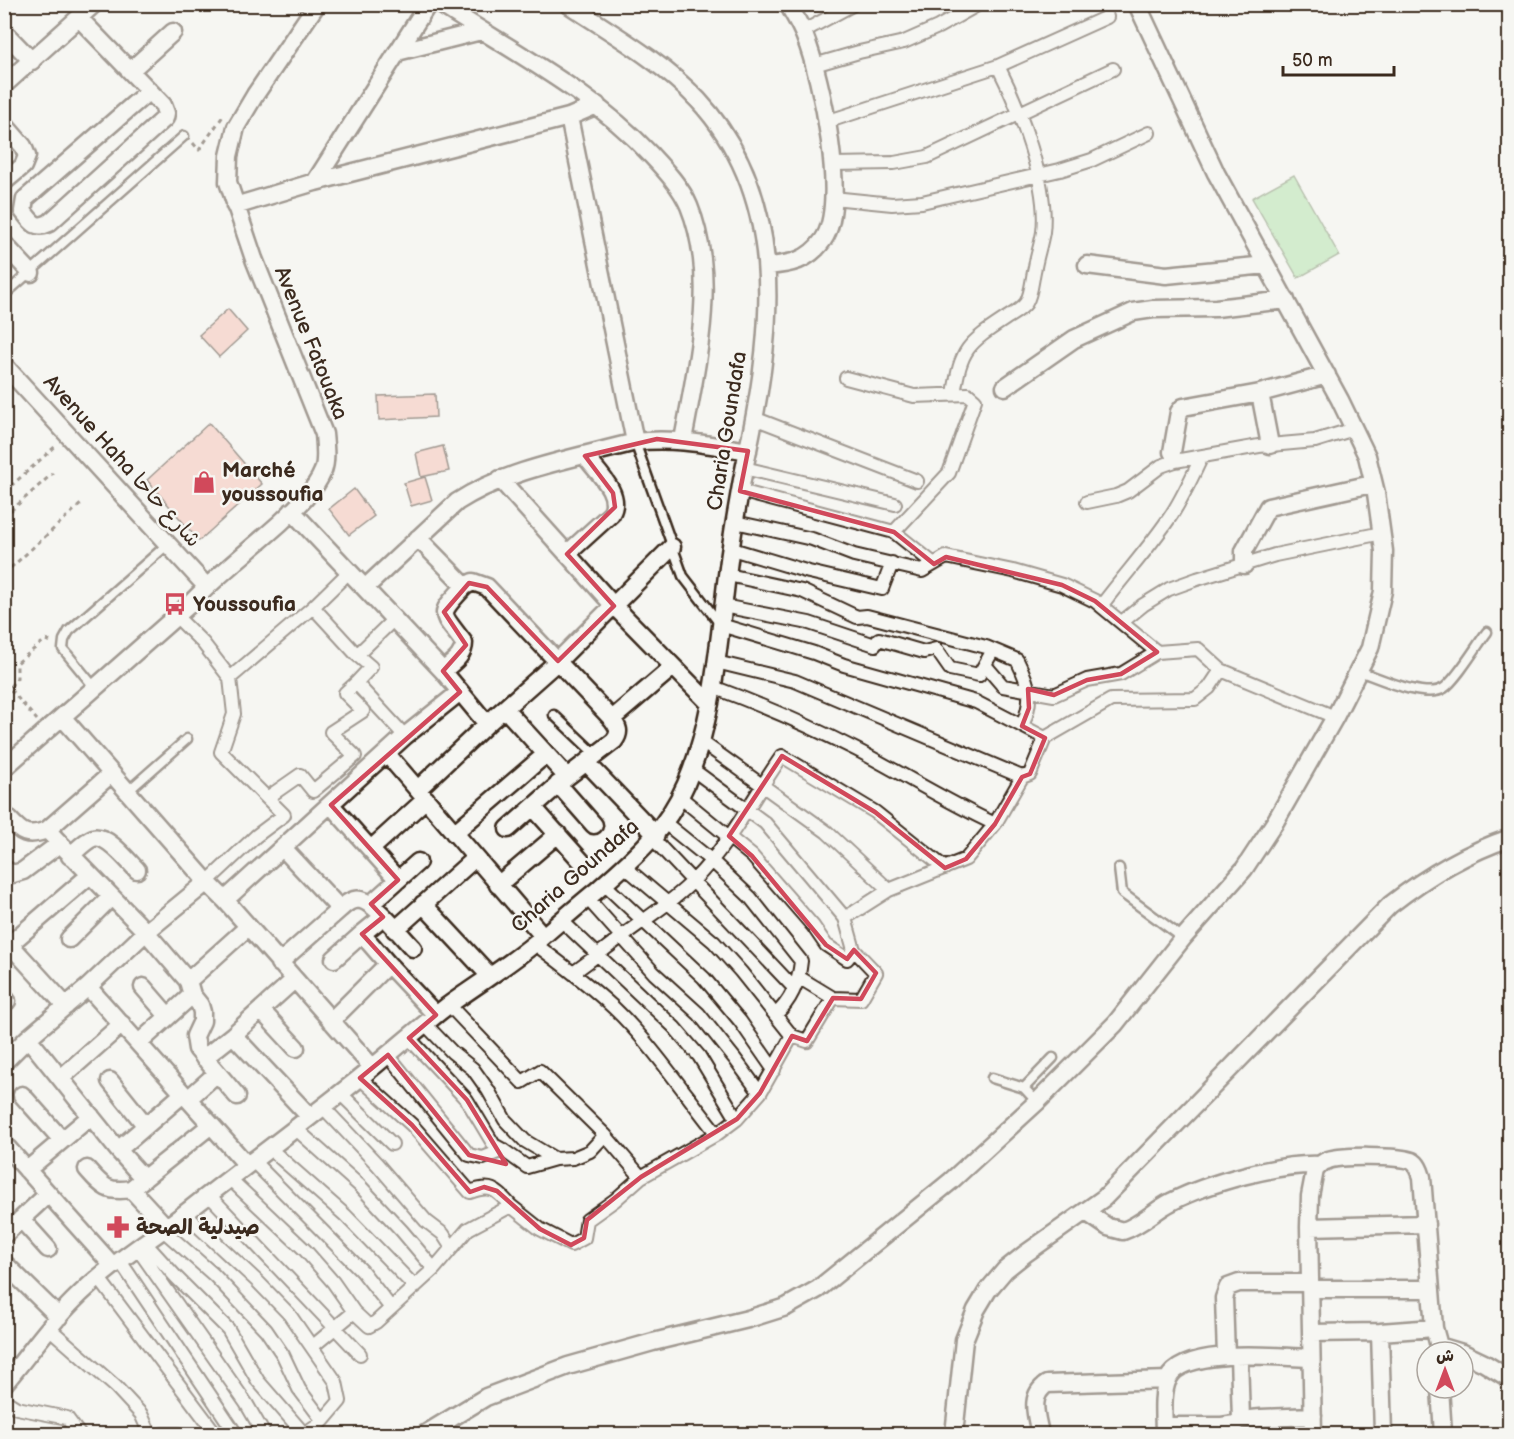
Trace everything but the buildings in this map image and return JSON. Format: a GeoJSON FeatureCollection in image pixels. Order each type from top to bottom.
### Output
{"type":"FeatureCollection","features":[{"type":"Feature","properties":{"kind":"street"},"geometry":{"type":"LineString","coordinates":[[4,85],[94,4]]}},
{"type":"Feature","properties":{"kind":"street","name":"Avenue Fatouaka"},"geometry":{"type":"LineString","coordinates":[[4,768],[63,718],[206,586],[292,511],[309,492],[324,469],[326,453],[324,434],[254,259],[228,182],[229,156],[236,128],[255,95],[317,4]]}},
{"type":"Feature","properties":{"kind":"street"},"geometry":{"type":"LineString","coordinates":[[315,182],[428,4]]}},
{"type":"Feature","properties":{"kind":"street"},"geometry":{"type":"LineString","coordinates":[[441,4],[597,105],[637,140],[677,184],[697,230],[702,260],[703,290],[695,375],[683,440]]}},
{"type":"Feature","properties":{"kind":"street"},"geometry":{"type":"LineString","coordinates":[[802,32],[854,4]]}},
{"type":"Feature","properties":{"kind":"street"},"geometry":{"type":"LineString","coordinates":[[814,65],[904,42],[938,27],[979,4]]}},
{"type":"Feature","properties":{"kind":"street"},"geometry":{"type":"LineString","coordinates":[[425,1434],[486,1396],[568,1366],[786,1307],[819,1289],[951,1181],[1037,1102],[1115,1024],[1183,938],[1244,869],[1275,822],[1359,671],[1370,648],[1383,591],[1382,533],[1367,456],[1327,375],[1216,173],[1137,4]]}},
{"type":"Feature","properties":{"kind":"street"},"geometry":{"type":"LineString","coordinates":[[767,266],[799,261],[823,240],[832,213],[832,164],[814,65],[802,32],[788,5]]}},
{"type":"Feature","properties":{"kind":"street","name":"Charia Goundafa"},"geometry":{"type":"LineString","coordinates":[[4,1384],[10,1365],[72,1302],[116,1263],[185,1214],[437,1015],[539,940],[626,867],[658,832],[680,796],[692,769],[702,742],[710,704],[735,522],[754,418],[767,312],[767,266],[761,221],[743,166],[726,135],[698,101],[667,71],[577,7]]}},
{"type":"Feature","properties":{"kind":"street"},"geometry":{"type":"LineString","coordinates":[[826,122],[998,66],[1107,17]]}},
{"type":"Feature","properties":{"kind":"street"},"geometry":{"type":"LineString","coordinates":[[79,18],[130,70],[165,108],[165,118],[49,223],[35,225],[23,211],[25,199],[149,91]]}},
{"type":"Feature","properties":{"kind":"street"},"geometry":{"type":"LineString","coordinates":[[397,52],[481,31]]}},
{"type":"Feature","properties":{"kind":"street"},"geometry":{"type":"LineString","coordinates":[[4,32],[32,61]]}},
{"type":"Feature","properties":{"kind":"street"},"geometry":{"type":"LineString","coordinates":[[130,70],[172,32]]}},
{"type":"Feature","properties":{"kind":"street"},"geometry":{"type":"LineString","coordinates":[[954,394],[958,366],[964,353],[981,334],[1013,314],[1028,299],[1043,232],[1043,215],[1037,176],[1010,89],[998,66]]}},
{"type":"Feature","properties":{"kind":"street"},"geometry":{"type":"LineString","coordinates":[[832,164],[894,163],[937,153],[1113,69]]}},
{"type":"Feature","properties":{"kind":"street"},"geometry":{"type":"LineString","coordinates":[[235,206],[315,182],[569,117],[597,105]]}},
{"type":"Feature","properties":{"kind":"street"},"geometry":{"type":"LineString","coordinates":[[569,117],[635,442]]}},
{"type":"Feature","properties":{"kind":"street"},"geometry":{"type":"LineString","coordinates":[[4,182],[23,166],[27,156],[23,146],[6,129]]}},
{"type":"Feature","properties":{"kind":"street"},"geometry":{"type":"LineString","coordinates":[[833,198],[910,203],[1037,176],[1092,160],[1149,133]]}},
{"type":"Feature","properties":{"kind":"street"},"geometry":{"type":"LineString","coordinates":[[4,244],[31,273]]}},
{"type":"Feature","properties":{"kind":"street"},"geometry":{"type":"LineString","coordinates":[[1087,265],[1166,275],[1266,265]]}},
{"type":"Feature","properties":{"kind":"street"},"geometry":{"type":"LineString","coordinates":[[1005,387],[1074,339],[1133,312],[1153,309],[1216,308],[1286,300]]}},
{"type":"Feature","properties":{"kind":"street","name":"Avenue Haha شارع حاحا"},"geometry":{"type":"LineString","coordinates":[[6,370],[206,586]]}},
{"type":"Feature","properties":{"kind":"street"},"geometry":{"type":"LineString","coordinates":[[1172,452],[1179,412],[1183,407],[1260,393],[1327,375]]}},
{"type":"Feature","properties":{"kind":"street"},"geometry":{"type":"LineString","coordinates":[[846,378],[914,396],[972,395],[975,400],[949,473],[894,532]]}},
{"type":"Feature","properties":{"kind":"street"},"geometry":{"type":"LineString","coordinates":[[1260,393],[1270,445]]}},
{"type":"Feature","properties":{"kind":"street"},"geometry":{"type":"LineString","coordinates":[[754,418],[917,482]]}},
{"type":"Feature","properties":{"kind":"street"},"geometry":{"type":"LineString","coordinates":[[1087,502],[1128,491],[1161,466],[1202,456],[1270,445],[1315,441],[1354,429]]}},
{"type":"Feature","properties":{"kind":"street"},"geometry":{"type":"LineString","coordinates":[[366,587],[457,502],[500,479],[635,442],[657,439],[683,440],[748,451]]}},
{"type":"Feature","properties":{"kind":"street"},"geometry":{"type":"LineString","coordinates":[[567,554],[611,514],[615,507],[613,493],[585,456]]}},
{"type":"Feature","properties":{"kind":"street"},"geometry":{"type":"LineString","coordinates":[[1101,606],[1171,516],[1202,456]]}},
{"type":"Feature","properties":{"kind":"street"},"geometry":{"type":"LineString","coordinates":[[744,468],[895,504]]}},
{"type":"Feature","properties":{"kind":"street"},"geometry":{"type":"LineString","coordinates":[[500,479],[614,606],[710,704]]}},
{"type":"Feature","properties":{"kind":"street"},"geometry":{"type":"LineString","coordinates":[[1244,565],[1244,551],[1268,507],[1372,484]]}},
{"type":"Feature","properties":{"kind":"street"},"geometry":{"type":"LineString","coordinates":[[740,491],[894,532],[934,564]]}},
{"type":"Feature","properties":{"kind":"street"},"geometry":{"type":"LineString","coordinates":[[292,511],[443,671],[487,724]]}},
{"type":"Feature","properties":{"kind":"street"},"geometry":{"type":"LineString","coordinates":[[735,522],[812,539],[854,555],[922,572],[946,557],[1013,571],[1062,585],[1101,606],[1157,652]]}},
{"type":"Feature","properties":{"kind":"street"},"geometry":{"type":"LineString","coordinates":[[1122,622],[1143,605],[1169,589],[1275,555],[1382,533]]}},
{"type":"Feature","properties":{"kind":"street"},"geometry":{"type":"LineString","coordinates":[[418,538],[465,586]]}},
{"type":"Feature","properties":{"kind":"street"},"geometry":{"type":"LineString","coordinates":[[372,849],[487,724],[558,661],[672,547]]}},
{"type":"Feature","properties":{"kind":"street"},"geometry":{"type":"LineString","coordinates":[[732,549],[809,572],[882,589],[892,563]]}},
{"type":"Feature","properties":{"kind":"street"},"geometry":{"type":"LineString","coordinates":[[230,678],[313,608],[350,571]]}},
{"type":"Feature","properties":{"kind":"street"},"geometry":{"type":"LineString","coordinates":[[728,575],[802,591],[858,617],[867,616],[993,650],[1017,660],[1028,681],[1029,708],[1022,726]]}},
{"type":"Feature","properties":{"kind":"street"},"geometry":{"type":"LineString","coordinates":[[443,671],[461,655],[465,643],[446,621],[445,607],[465,586],[473,582],[487,587],[618,728],[617,737],[562,780],[508,829]]}},
{"type":"Feature","properties":{"kind":"street"},"geometry":{"type":"LineString","coordinates":[[723,606],[809,623],[875,645],[879,639],[924,652],[936,649],[950,669],[979,675],[993,650]]}},
{"type":"Feature","properties":{"kind":"street"},"geometry":{"type":"LineString","coordinates":[[267,798],[300,775],[313,791],[355,756],[332,732],[363,711],[345,693],[371,667],[313,608]]}},
{"type":"Feature","properties":{"kind":"street"},"geometry":{"type":"LineString","coordinates":[[7,1055],[88,987],[146,932],[207,882],[256,836],[284,815],[221,752],[234,714],[230,678],[203,643],[176,616]]}},
{"type":"Feature","properties":{"kind":"street"},"geometry":{"type":"LineString","coordinates":[[357,654],[394,619]]}},
{"type":"Feature","properties":{"kind":"street"},"geometry":{"type":"LineString","coordinates":[[721,626],[814,653],[844,665],[976,702],[1045,738]]}},
{"type":"Feature","properties":{"kind":"street"},"geometry":{"type":"LineString","coordinates":[[985,665],[1003,686],[1054,695],[1087,680],[1120,674],[1157,652],[1198,649],[1221,670],[1335,717]]}},
{"type":"Feature","properties":{"kind":"street"},"geometry":{"type":"LineString","coordinates":[[716,662],[795,681],[1022,777]]}},
{"type":"Feature","properties":{"kind":"street"},"geometry":{"type":"LineString","coordinates":[[612,719],[673,667]]}},
{"type":"Feature","properties":{"kind":"street"},"geometry":{"type":"LineString","coordinates":[[844,918],[889,890],[966,859],[995,824],[1022,777],[1030,774],[1045,738],[1112,700],[1195,699],[1209,688],[1221,670]]}},
{"type":"Feature","properties":{"kind":"street"},"geometry":{"type":"LineString","coordinates":[[356,683],[405,736]]}},
{"type":"Feature","properties":{"kind":"street"},"geometry":{"type":"LineString","coordinates":[[713,687],[775,710],[817,730],[858,750],[951,803],[995,824]]}},
{"type":"Feature","properties":{"kind":"street"},"geometry":{"type":"LineString","coordinates":[[225,900],[405,736],[460,692]]}},
{"type":"Feature","properties":{"kind":"street"},"geometry":{"type":"LineString","coordinates":[[505,709],[546,754],[594,825]]}},
{"type":"Feature","properties":{"kind":"street"},"geometry":{"type":"LineString","coordinates":[[63,718],[332,1021],[366,1072],[470,1192],[484,1187],[497,1191],[511,1206],[540,1229],[571,1245],[584,1238],[587,1220],[641,1177],[717,1134],[737,1119],[760,1093],[792,1036]]}},
{"type":"Feature","properties":{"kind":"street"},"geometry":{"type":"LineString","coordinates":[[702,742],[827,832],[889,890]]}},
{"type":"Feature","properties":{"kind":"street"},"geometry":{"type":"LineString","coordinates":[[387,754],[498,885],[539,940],[615,1010],[649,1048],[717,1134]]}},
{"type":"Feature","properties":{"kind":"street"},"geometry":{"type":"LineString","coordinates":[[454,833],[546,754]]}},
{"type":"Feature","properties":{"kind":"street"},"geometry":{"type":"LineString","coordinates":[[573,973],[694,881],[748,810],[782,756],[874,812],[945,868]]}},
{"type":"Feature","properties":{"kind":"street"},"geometry":{"type":"LineString","coordinates":[[591,759],[658,832],[694,881],[797,983],[833,998],[861,999],[876,973],[854,950],[844,918],[765,823],[692,769]]}},
{"type":"Feature","properties":{"kind":"street"},"geometry":{"type":"LineString","coordinates":[[4,814],[27,834],[47,830],[111,774]]}},
{"type":"Feature","properties":{"kind":"street"},"geometry":{"type":"LineString","coordinates":[[680,796],[752,856],[813,926],[826,945],[847,959],[854,950]]}},
{"type":"Feature","properties":{"kind":"street"},"geometry":{"type":"LineString","coordinates":[[331,805],[398,880]]}},
{"type":"Feature","properties":{"kind":"street"},"geometry":{"type":"LineString","coordinates":[[533,807],[583,863]]}},
{"type":"Feature","properties":{"kind":"street"},"geometry":{"type":"LineString","coordinates":[[47,830],[146,932],[190,988],[202,1012],[202,1021],[195,1036],[195,1042],[204,1058],[237,1096]]}},
{"type":"Feature","properties":{"kind":"street"},"geometry":{"type":"LineString","coordinates":[[658,832],[711,861],[750,897],[801,961],[797,983],[785,1006],[775,1016]]}},
{"type":"Feature","properties":{"kind":"street"},"geometry":{"type":"LineString","coordinates":[[498,885],[558,834]]}},
{"type":"Feature","properties":{"kind":"street"},"geometry":{"type":"LineString","coordinates":[[4,869],[13,874],[23,871],[65,850],[100,837],[107,840],[137,870]]}},
{"type":"Feature","properties":{"kind":"street"},"geometry":{"type":"LineString","coordinates":[[954,1434],[964,1340],[976,1310],[988,1290],[1005,1270],[1086,1212],[1116,1186],[1390,905],[1416,884],[1454,861],[1509,838]]}},
{"type":"Feature","properties":{"kind":"street"},"geometry":{"type":"LineString","coordinates":[[283,848],[340,909]]}},
{"type":"Feature","properties":{"kind":"street"},"geometry":{"type":"LineString","coordinates":[[395,930],[475,858]]}},
{"type":"Feature","properties":{"kind":"street"},"geometry":{"type":"LineString","coordinates":[[334,959],[362,934],[398,880],[418,862]]}},
{"type":"Feature","properties":{"kind":"street"},"geometry":{"type":"LineString","coordinates":[[626,867],[714,942],[792,1036],[807,1041],[833,998]]}},
{"type":"Feature","properties":{"kind":"street"},"geometry":{"type":"LineString","coordinates":[[66,1006],[6,944],[90,875]]}},
{"type":"Feature","properties":{"kind":"street"},"geometry":{"type":"LineString","coordinates":[[604,884],[704,978],[740,1021],[774,1070]]}},
{"type":"Feature","properties":{"kind":"street"},"geometry":{"type":"LineString","coordinates":[[69,939],[111,897]]}},
{"type":"Feature","properties":{"kind":"street"},"geometry":{"type":"LineString","coordinates":[[587,898],[654,973],[699,1014],[760,1093]]}},
{"type":"Feature","properties":{"kind":"street"},"geometry":{"type":"LineString","coordinates":[[279,963],[353,900],[361,900],[377,911],[412,948]]}},
{"type":"Feature","properties":{"kind":"street"},"geometry":{"type":"LineString","coordinates":[[423,904],[490,976]]}},
{"type":"Feature","properties":{"kind":"street"},"geometry":{"type":"LineString","coordinates":[[561,920],[600,954],[674,1027],[699,1056],[737,1119]]}},
{"type":"Feature","properties":{"kind":"street"},"geometry":{"type":"LineString","coordinates":[[139,1042],[168,1016],[190,988],[248,927]]}},
{"type":"Feature","properties":{"kind":"street"},"geometry":{"type":"LineString","coordinates":[[362,934],[437,1015],[522,1082],[540,1071],[641,1177]]}},
{"type":"Feature","properties":{"kind":"street"},"geometry":{"type":"LineString","coordinates":[[332,1021],[388,964]]}},
{"type":"Feature","properties":{"kind":"street"},"geometry":{"type":"LineString","coordinates":[[204,1058],[294,980]]}},
{"type":"Feature","properties":{"kind":"street"},"geometry":{"type":"LineString","coordinates":[[88,987],[211,1125],[362,1271],[391,1308]]}},
{"type":"Feature","properties":{"kind":"street"},"geometry":{"type":"LineString","coordinates":[[143,987],[168,1016]]}},
{"type":"Feature","properties":{"kind":"street"},"geometry":{"type":"LineString","coordinates":[[261,1010],[296,1048]]}},
{"type":"Feature","properties":{"kind":"street"},"geometry":{"type":"LineString","coordinates":[[437,1015],[452,1052],[472,1069],[488,1090],[505,1120],[525,1141],[555,1159]]}},
{"type":"Feature","properties":{"kind":"street"},"geometry":{"type":"LineString","coordinates":[[61,1078],[122,1024]]}},
{"type":"Feature","properties":{"kind":"street"},"geometry":{"type":"LineString","coordinates":[[233,1035],[316,1112],[377,1164],[426,1221],[443,1234],[452,1248]]}},
{"type":"Feature","properties":{"kind":"street"},"geometry":{"type":"LineString","coordinates":[[28,1038],[118,1150],[165,1229],[214,1275],[266,1330],[283,1355],[299,1389],[323,1421]]}},
{"type":"Feature","properties":{"kind":"street"},"geometry":{"type":"LineString","coordinates":[[409,1038],[466,1101],[494,1145],[527,1167],[555,1159],[573,1158],[590,1151],[604,1136]]}},
{"type":"Feature","properties":{"kind":"street"},"geometry":{"type":"LineString","coordinates":[[388,1055],[469,1155],[483,1158],[503,1150]]}},
{"type":"Feature","properties":{"kind":"street"},"geometry":{"type":"LineString","coordinates":[[118,1150],[217,1073]]}},
{"type":"Feature","properties":{"kind":"street"},"geometry":{"type":"LineString","coordinates":[[110,1081],[146,1126]]}},
{"type":"Feature","properties":{"kind":"street"},"geometry":{"type":"LineString","coordinates":[[340,1093],[392,1144]]}},
{"type":"Feature","properties":{"kind":"street"},"geometry":{"type":"LineString","coordinates":[[22,1095],[62,1140]]}},
{"type":"Feature","properties":{"kind":"street"},"geometry":{"type":"LineString","coordinates":[[27,1170],[91,1116]]}},
{"type":"Feature","properties":{"kind":"street"},"geometry":{"type":"LineString","coordinates":[[87,1169],[107,1189],[138,1184],[211,1125]]}},
{"type":"Feature","properties":{"kind":"street"},"geometry":{"type":"LineString","coordinates":[[295,1128],[360,1186],[434,1269]]}},
{"type":"Feature","properties":{"kind":"street"},"geometry":{"type":"LineString","coordinates":[[269,1148],[345,1215],[415,1287]]}},
{"type":"Feature","properties":{"kind":"street"},"geometry":{"type":"LineString","coordinates":[[8,1154],[27,1170],[116,1263],[236,1434]]}},
{"type":"Feature","properties":{"kind":"street"},"geometry":{"type":"LineString","coordinates":[[1313,1434],[1309,1227],[1313,1176],[1315,1170],[1327,1160],[1387,1158],[1415,1163],[1422,1177],[1437,1340]]}},
{"type":"Feature","properties":{"kind":"street"},"geometry":{"type":"LineString","coordinates":[[1086,1212],[1108,1227],[1123,1231],[1169,1203],[1211,1185],[1294,1165],[1320,1165]]}},
{"type":"Feature","properties":{"kind":"street"},"geometry":{"type":"LineString","coordinates":[[229,1178],[305,1250],[333,1282],[354,1312],[369,1326],[434,1269],[468,1229],[511,1206]]}},
{"type":"Feature","properties":{"kind":"street"},"geometry":{"type":"LineString","coordinates":[[4,1235],[48,1194]]}},
{"type":"Feature","properties":{"kind":"street"},"geometry":{"type":"LineString","coordinates":[[209,1195],[360,1354]]}},
{"type":"Feature","properties":{"kind":"street"},"geometry":{"type":"LineString","coordinates":[[142,1246],[228,1329],[258,1381],[304,1434],[323,1421],[340,1401],[336,1382],[289,1314],[185,1214]]}},
{"type":"Feature","properties":{"kind":"street"},"geometry":{"type":"LineString","coordinates":[[21,1219],[48,1249]]}},
{"type":"Feature","properties":{"kind":"street"},"geometry":{"type":"LineString","coordinates":[[1309,1227],[1426,1224]]}},
{"type":"Feature","properties":{"kind":"street"},"geometry":{"type":"LineString","coordinates":[[142,1246],[264,1434]]}},
{"type":"Feature","properties":{"kind":"street"},"geometry":{"type":"LineString","coordinates":[[4,1263],[54,1322],[141,1414],[150,1434]]}},
{"type":"Feature","properties":{"kind":"street"},"geometry":{"type":"LineString","coordinates":[[98,1278],[216,1434]]}},
{"type":"Feature","properties":{"kind":"street"},"geometry":{"type":"LineString","coordinates":[[1241,1420],[1224,1298],[1227,1287],[1239,1283],[1431,1289]]}},
{"type":"Feature","properties":{"kind":"street"},"geometry":{"type":"LineString","coordinates":[[312,1347],[354,1312]]}},
{"type":"Feature","properties":{"kind":"street"},"geometry":{"type":"LineString","coordinates":[[1311,1333],[1380,1332],[1434,1328]]}},
{"type":"Feature","properties":{"kind":"street"},"geometry":{"type":"LineString","coordinates":[[1380,1332],[1383,1434]]}},
{"type":"Feature","properties":{"kind":"street"},"geometry":{"type":"LineString","coordinates":[[1311,1358],[1232,1356],[1191,1360],[1180,1365],[1168,1380],[1164,1400],[1164,1430],[1222,1426],[1235,1424],[1241,1420],[1312,1416]]}},
{"type":"Feature","properties":{"kind":"street"},"geometry":{"type":"LineString","coordinates":[[1475,1359],[1509,1379]]}},
{"type":"Feature","properties":{"kind":"street"},"geometry":{"type":"LineString","coordinates":[[1041,1434],[1035,1400],[1037,1393],[1047,1384],[1168,1380]]}},
{"type":"Feature","properties":{"kind":"street"},"geometry":{"type":"LineString","coordinates":[[4,1400],[17,1408],[67,1418],[79,1434]]}},
{"type":"Feature","properties":{"kind":"street"},"geometry":{"type":"LineString","coordinates":[[1441,1400],[1443,1434]]}},
{"type":"Feature","properties":{"kind":"street"},"geometry":{"type":"LineString","coordinates":[[163,1434],[179,1434]]}},
{"type":"Feature","properties":{"kind":"lane"},"geometry":{"type":"LineString","coordinates":[[4,295],[184,136]]}},
{"type":"Feature","properties":{"kind":"lane"},"geometry":{"type":"LineString","coordinates":[[635,442],[683,576],[721,626]]}},
{"type":"Feature","properties":{"kind":"lane"},"geometry":{"type":"LineString","coordinates":[[95,689],[68,656],[63,646],[69,631],[168,544]]}},
{"type":"Feature","properties":{"kind":"lane"},"geometry":{"type":"LineString","coordinates":[[1359,671],[1423,692],[1439,690],[1449,684],[1487,632]]}},
{"type":"Feature","properties":{"kind":"lane"},"geometry":{"type":"LineString","coordinates":[[554,715],[591,759]]}},
{"type":"Feature","properties":{"kind":"lane"},"geometry":{"type":"LineString","coordinates":[[127,792],[187,739]]}},
{"type":"Feature","properties":{"kind":"lane"},"geometry":{"type":"LineString","coordinates":[[1119,868],[1122,893],[1183,938]]}},
{"type":"Feature","properties":{"kind":"lane"},"geometry":{"type":"LineString","coordinates":[[1024,1088],[1053,1058]]}},
{"type":"Feature","properties":{"kind":"lane"},"geometry":{"type":"LineString","coordinates":[[992,1078],[1024,1088],[1037,1102]]}},
{"type":"Feature","properties":{"kind":"path"},"geometry":{"type":"LineString","coordinates":[[195,145],[199,150]]}},
{"type":"Feature","properties":{"kind":"path"},"geometry":{"type":"LineString","coordinates":[[4,492],[68,435]]}},
{"type":"Feature","properties":{"kind":"path"},"geometry":{"type":"LineString","coordinates":[[4,517],[53,473]]}},
{"type":"Feature","properties":{"kind":"path"},"geometry":{"type":"LineString","coordinates":[[4,574],[83,502]]}},
{"type":"Feature","properties":{"kind":"path"},"geometry":{"type":"LineString","coordinates":[[4,692],[18,678],[17,663],[45,640],[63,646]]}},
{"type":"Feature","properties":{"kind":"path"},"geometry":{"type":"LineString","coordinates":[[4,682],[46,731]]}},
{"type":"Feature","properties":{"kind":"highlighted area"},"geometry":{"type":"Polygon","coordinates":[[[657,439],[748,451],[740,491],[894,532],[934,564],[946,557],[1062,585],[1095,601],[1157,652],[1121,674],[1087,680],[1054,695],[1028,689],[1029,708],[1022,726],[1045,738],[1030,774],[1022,777],[995,824],[966,859],[945,868],[875,812],[782,756],[729,836],[752,856],[826,945],[847,959],[854,950],[876,973],[861,999],[833,998],[807,1041],[792,1036],[760,1093],[737,1119],[641,1177],[587,1220],[584,1238],[571,1245],[540,1229],[497,1191],[484,1187],[470,1192],[412,1125],[360,1078],[388,1055],[469,1155],[506,1164],[467,1100],[409,1038],[436,1015],[362,934],[383,917],[371,904],[398,880],[331,805],[460,692],[443,671],[466,645],[444,612],[469,583],[487,587],[558,661],[614,606],[567,554],[615,507],[613,493],[585,456],[657,439]]]}},
{"type":"Feature","properties":{"kind":"green space"},"geometry":{"type":"Polygon","coordinates":[[[1294,175],[1339,255],[1298,278],[1252,198],[1294,175]]]}},
{"type":"Feature","properties":{"kind":"place","name":"Marché youssoufia"},"geometry":{"type":"Point","coordinates":[204,482]}},
{"type":"Feature","properties":{"kind":"place","name":"Youssoufia"},"geometry":{"type":"Point","coordinates":[175,604]}},
{"type":"Feature","properties":{"kind":"place","name":"صيدلية الصحة"},"geometry":{"type":"Point","coordinates":[118,1227]}}]}
